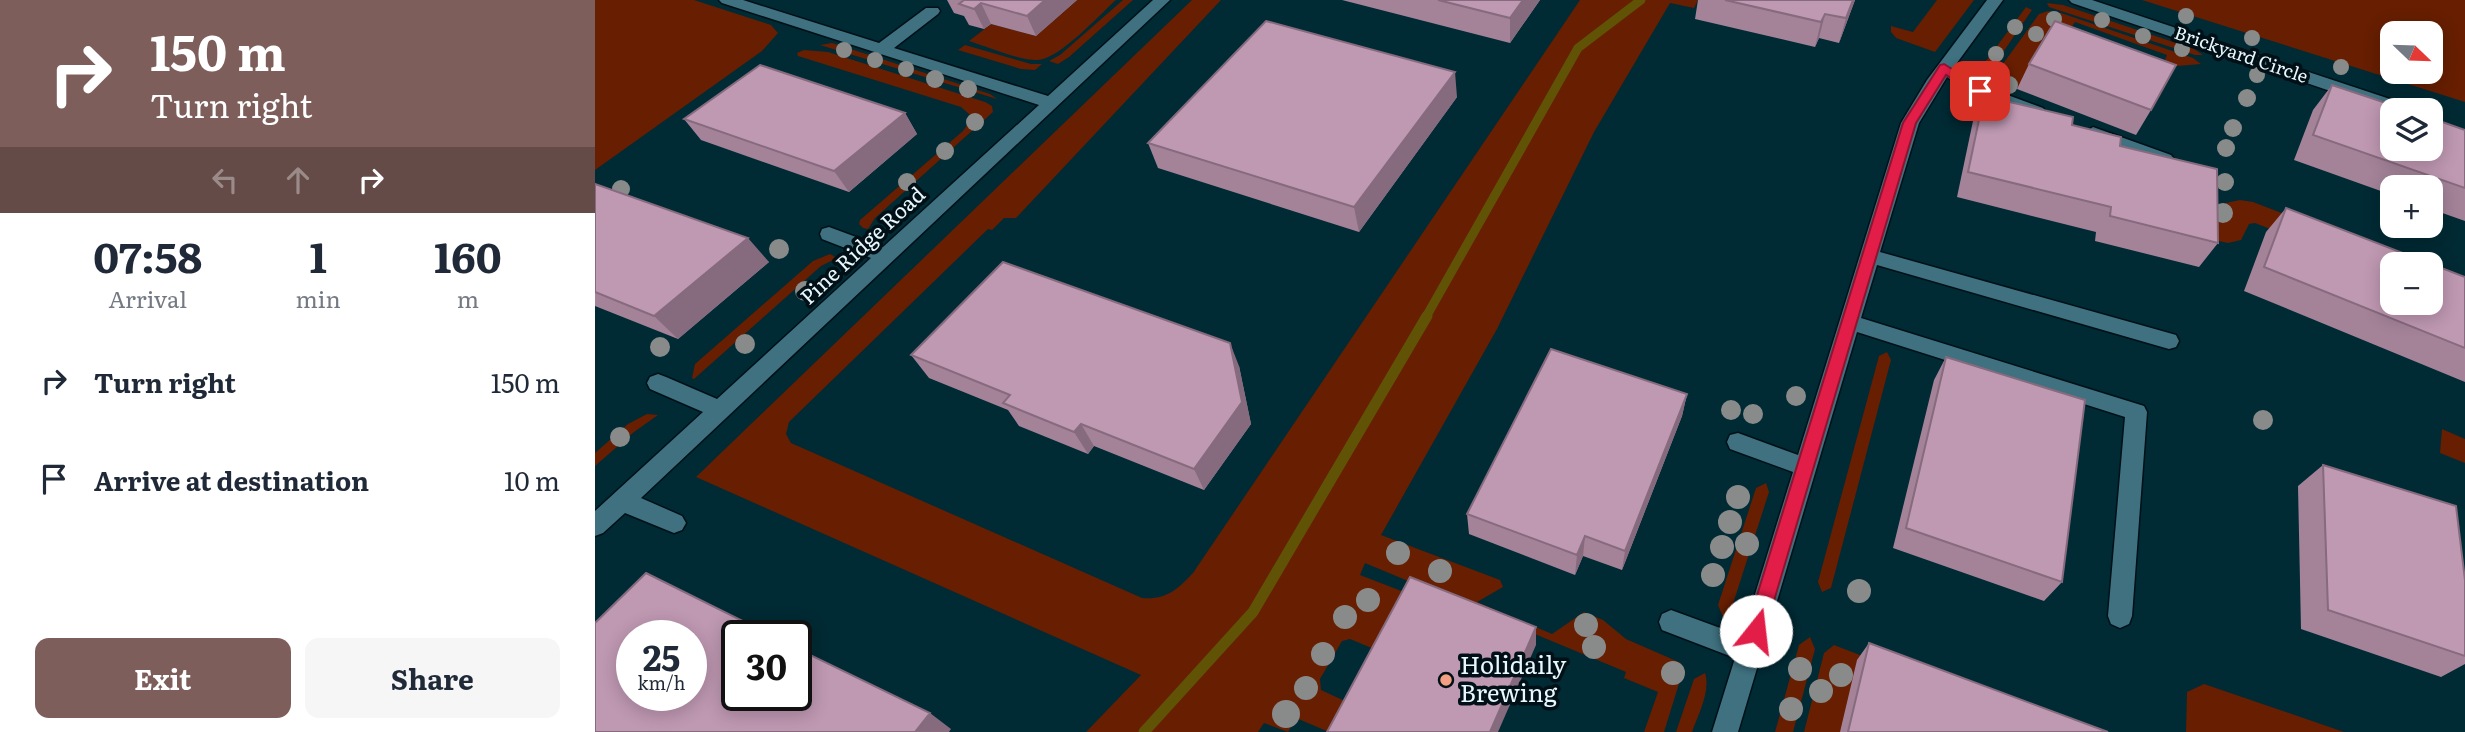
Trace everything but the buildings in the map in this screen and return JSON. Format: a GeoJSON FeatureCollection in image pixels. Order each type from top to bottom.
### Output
{"type":"FeatureCollection","features":[{"type":"Feature","properties":{"kind":"street"},"geometry":{"type":"LineString","coordinates":[[727,0],[1051,103]]}},
{"type":"Feature","properties":{"kind":"street","name":"Pine Ridge Road"},"geometry":{"type":"LineString","coordinates":[[595,526],[1162,0]]}},
{"type":"Feature","properties":{"kind":"street"},"geometry":{"type":"LineString","coordinates":[[1725,732],[1910,123],[1944,68],[1995,0]]}},
{"type":"Feature","properties":{"kind":"street","name":"Brickyard Circle"},"geometry":{"type":"LineString","coordinates":[[2077,0],[2380,102]]}},
{"type":"Feature","properties":{"kind":"street"},"geometry":{"type":"LineString","coordinates":[[882,49],[932,11]]}},
{"type":"Feature","properties":{"kind":"street"},"geometry":{"type":"LineString","coordinates":[[1944,68],[1980,91],[2054,118]]}},
{"type":"Feature","properties":{"kind":"street"},"geometry":{"type":"LineString","coordinates":[[2079,128],[2165,159]]}},
{"type":"Feature","properties":{"kind":"street"},"geometry":{"type":"LineString","coordinates":[[829,234],[886,256]]}},
{"type":"Feature","properties":{"kind":"street"},"geometry":{"type":"LineString","coordinates":[[1870,256],[2169,341]]}},
{"type":"Feature","properties":{"kind":"street"},"geometry":{"type":"LineString","coordinates":[[1849,322],[2137,412],[2120,616]]}},
{"type":"Feature","properties":{"kind":"street"},"geometry":{"type":"LineString","coordinates":[[658,383],[719,410]]}},
{"type":"Feature","properties":{"kind":"street"},"geometry":{"type":"LineString","coordinates":[[1738,443],[1805,467]]}},
{"type":"Feature","properties":{"kind":"street"},"geometry":{"type":"LineString","coordinates":[[622,501],[674,523]]}},
{"type":"Feature","properties":{"kind":"street"},"geometry":{"type":"LineString","coordinates":[[1671,622],[1750,651]]}},
{"type":"Feature","properties":{"kind":"shaded area"},"geometry":{"type":"Polygon","coordinates":[[[595,0],[694,0],[771,25],[778,33],[762,51],[595,170],[595,0]]]}},
{"type":"Feature","properties":{"kind":"shaded area"},"geometry":{"type":"Polygon","coordinates":[[[1077,0],[1116,0],[1068,44],[1047,57],[1038,60],[1022,58],[969,41],[991,24],[1036,36],[1077,0]]]}},
{"type":"Feature","properties":{"kind":"shaded area"},"geometry":{"type":"Polygon","coordinates":[[[1123,0],[1133,0],[1069,57],[1058,64],[1049,61],[1060,55],[1123,0]]]}},
{"type":"Feature","properties":{"kind":"shaded area"},"geometry":{"type":"Polygon","coordinates":[[[1192,0],[1221,0],[1016,218],[1004,218],[992,230],[988,229],[789,422],[786,434],[791,443],[1142,598],[1171,593],[1193,573],[1580,0],[1698,0],[1694,8],[1670,3],[1594,132],[1497,329],[1381,535],[1500,580],[1503,587],[1477,602],[1552,634],[1584,612],[1603,620],[1626,639],[1681,663],[1682,674],[1664,732],[1644,732],[1658,692],[1624,678],[1626,672],[1365,563],[1360,575],[1404,592],[1374,649],[1350,639],[1342,641],[1320,679],[1321,690],[1347,702],[1329,732],[1296,718],[1288,732],[1264,723],[1258,732],[1086,732],[1141,675],[696,477],[1192,0]]]}},
{"type":"Feature","properties":{"kind":"shaded area"},"geometry":{"type":"Polygon","coordinates":[[[1937,0],[1974,0],[1935,52],[1896,38],[1891,32],[1891,26],[1913,32],[1937,0]]]}},
{"type":"Feature","properties":{"kind":"shaded area"},"geometry":{"type":"Polygon","coordinates":[[[2142,0],[2465,0],[2465,102],[2408,84],[2443,84],[2443,21],[2380,21],[2380,75],[2142,0]]]}},
{"type":"Feature","properties":{"kind":"shaded area"},"geometry":{"type":"Polygon","coordinates":[[[2047,3],[2063,5],[2194,49],[2203,55],[2195,55],[2049,7],[2047,3]]]}},
{"type":"Feature","properties":{"kind":"shaded area"},"geometry":{"type":"Polygon","coordinates":[[[2026,7],[2032,10],[1986,77],[1979,78],[1977,73],[2026,7]]]}},
{"type":"Feature","properties":{"kind":"shaded area"},"geometry":{"type":"Polygon","coordinates":[[[2048,11],[2061,13],[2193,58],[2201,64],[2166,67],[2163,65],[2167,55],[2075,22],[2058,47],[2044,46],[2017,89],[1994,85],[1992,79],[2039,14],[2048,11]]]}},
{"type":"Feature","properties":{"kind":"shaded area"},"geometry":{"type":"Polygon","coordinates":[[[832,43],[990,94],[997,99],[820,45],[832,43]]]}},
{"type":"Feature","properties":{"kind":"shaded area"},"geometry":{"type":"Polygon","coordinates":[[[965,45],[1031,64],[1042,64],[1035,70],[1021,69],[958,50],[965,45]]]}},
{"type":"Feature","properties":{"kind":"shaded area"},"geometry":{"type":"Polygon","coordinates":[[[804,50],[828,52],[985,102],[992,106],[993,112],[875,218],[868,229],[863,228],[859,224],[860,220],[963,131],[970,121],[970,115],[961,107],[798,56],[797,53],[804,50]]]}},
{"type":"Feature","properties":{"kind":"shaded area"},"geometry":{"type":"Polygon","coordinates":[[[2240,200],[2253,202],[2382,252],[2380,272],[2255,223],[2249,224],[2241,240],[2228,243],[2209,239],[2211,206],[2240,200]]]}},
{"type":"Feature","properties":{"kind":"shaded area"},"geometry":{"type":"Polygon","coordinates":[[[830,254],[837,258],[821,266],[692,378],[695,364],[813,261],[830,254]]]}},
{"type":"Feature","properties":{"kind":"shaded area"},"geometry":{"type":"Polygon","coordinates":[[[1887,352],[1891,360],[1831,588],[1822,592],[1818,582],[1879,356],[1887,352]]]}},
{"type":"Feature","properties":{"kind":"shaded area"},"geometry":{"type":"Polygon","coordinates":[[[647,414],[658,415],[595,466],[595,453],[628,424],[647,414]]]}},
{"type":"Feature","properties":{"kind":"shaded area"},"geometry":{"type":"Polygon","coordinates":[[[2442,429],[2465,439],[2465,463],[2440,453],[2442,429]]]}},
{"type":"Feature","properties":{"kind":"shaded area"},"geometry":{"type":"Polygon","coordinates":[[[1766,483],[1769,492],[1730,613],[1723,617],[1718,605],[1756,488],[1766,483]]]}},
{"type":"Feature","properties":{"kind":"shaded area"},"geometry":{"type":"Polygon","coordinates":[[[1810,637],[1815,649],[1793,732],[1775,732],[1799,645],[1810,637]]]}},
{"type":"Feature","properties":{"kind":"shaded area"},"geometry":{"type":"Polygon","coordinates":[[[1834,645],[1883,664],[1840,732],[1804,732],[1824,653],[1834,645]]]}},
{"type":"Feature","properties":{"kind":"shaded area"},"geometry":{"type":"Polygon","coordinates":[[[1705,673],[1705,695],[1692,732],[1676,732],[1694,679],[1705,673]]]}},
{"type":"Feature","properties":{"kind":"shaded area"},"geometry":{"type":"Polygon","coordinates":[[[2204,684],[2344,732],[2186,732],[2187,692],[2204,684]]]}},
{"type":"Feature","properties":{"kind":"waterway"},"geometry":{"type":"LineString","coordinates":[[1426,317],[1578,48],[1641,0]]}},
{"type":"Feature","properties":{"kind":"waterway"},"geometry":{"type":"LineString","coordinates":[[1144,732],[1253,612],[1427,316]]}},
{"type":"Feature","properties":{"kind":"place","name":"Holidaily Brewing"},"geometry":{"type":"Point","coordinates":[1446,680]}},
{"type":"Feature","properties":{"kind":"route"},"geometry":{"type":"LineString","coordinates":[[1756,631],[1910,123],[1944,68],[1980,91]]}}]}
